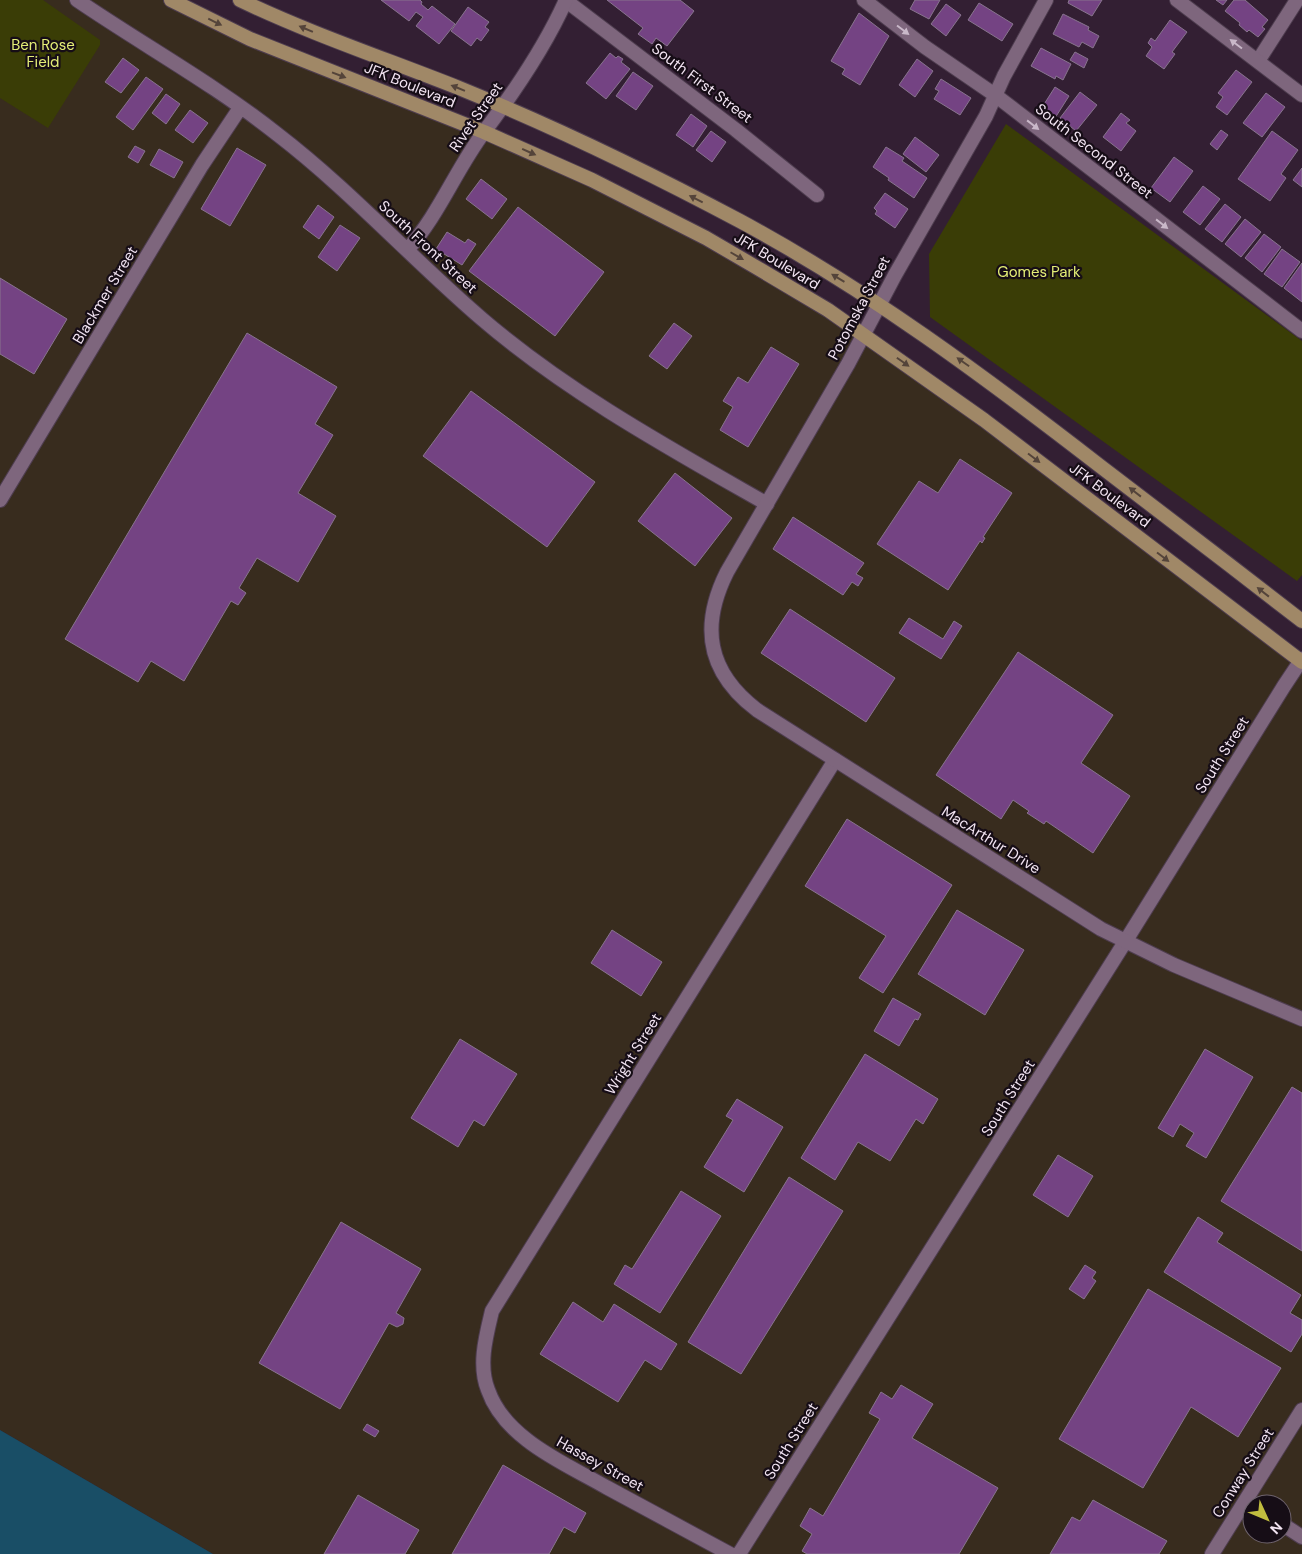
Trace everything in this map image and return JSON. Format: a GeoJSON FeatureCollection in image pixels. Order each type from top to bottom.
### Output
{"type":"FeatureCollection","features":[{"type":"Feature","properties":{"kind":"main road","name":"JFK Boulevard"},"geometry":{"type":"LineString","coordinates":[[171,0],[224,27],[484,132],[592,180],[706,238],[828,310],[863,334],[984,420],[1302,661]]}},
{"type":"Feature","properties":{"kind":"main road","name":"JFK Boulevard"},"geometry":{"type":"LineString","coordinates":[[240,0],[314,33],[458,88],[607,152],[794,252],[879,304],[1002,390],[1302,622]]}},
{"type":"Feature","properties":{"kind":"street","name":"South Front Street"},"geometry":{"type":"LineString","coordinates":[[77,0],[275,132],[348,193],[482,319],[543,365],[639,430],[767,504]]}},
{"type":"Feature","properties":{"kind":"street","name":"Rivet Street"},"geometry":{"type":"LineString","coordinates":[[407,250],[426,227],[472,148],[522,80],[558,18],[565,0]]}},
{"type":"Feature","properties":{"kind":"street","name":"South First Street"},"geometry":{"type":"LineString","coordinates":[[565,0],[736,130],[817,195]]}},
{"type":"Feature","properties":{"kind":"street","name":"South Second Street"},"geometry":{"type":"LineString","coordinates":[[864,0],[925,47],[995,95],[1302,331]]}},
{"type":"Feature","properties":{"kind":"street","name":"Potomska Street"},"geometry":{"type":"LineString","coordinates":[[711,634],[712,611],[719,587],[848,364],[895,274],[986,116],[1004,76],[1046,0]]}},
{"type":"Feature","properties":{"kind":"street"},"geometry":{"type":"LineString","coordinates":[[1177,0],[1302,95]]}},
{"type":"Feature","properties":{"kind":"street"},"geometry":{"type":"LineString","coordinates":[[1258,61],[1297,0]]}},
{"type":"Feature","properties":{"kind":"street","name":"Blackmer Street"},"geometry":{"type":"LineString","coordinates":[[1,494],[202,165],[240,108]]}},
{"type":"Feature","properties":{"kind":"street","name":"MacArthur Drive"},"geometry":{"type":"LineString","coordinates":[[711,634],[716,658],[728,682],[735,692],[757,710],[1101,930],[1174,964],[1302,1019]]}},
{"type":"Feature","properties":{"kind":"street","name":"South Street"},"geometry":{"type":"LineString","coordinates":[[739,1554],[1284,686],[1302,661]]}},
{"type":"Feature","properties":{"kind":"street","name":"Wright Street"},"geometry":{"type":"LineString","coordinates":[[484,1373],[484,1352],[492,1311],[835,760]]}},
{"type":"Feature","properties":{"kind":"street","name":"Hassey Street"},"geometry":{"type":"LineString","coordinates":[[484,1373],[487,1388],[493,1401],[510,1426],[528,1441],[569,1466],[730,1554]]}},
{"type":"Feature","properties":{"kind":"street","name":"Conway Street"},"geometry":{"type":"LineString","coordinates":[[1254,1494],[1302,1410]]}},
{"type":"Feature","properties":{"kind":"street","name":"Conway Street"},"geometry":{"type":"LineString","coordinates":[[1212,1554],[1242,1512]]}},
{"type":"Feature","properties":{"kind":"shaded area"},"geometry":{"type":"Polygon","coordinates":[[[0,0],[171,0],[592,180],[828,310],[1302,662],[1302,1554],[213,1554],[0,1430],[0,0]]]}},
{"type":"Feature","properties":{"kind":"green space","name":"Ben Rose Field"},"geometry":{"type":"Polygon","coordinates":[[[0,0],[43,0],[100,40],[100,45],[48,128],[0,98],[0,0]]]}},
{"type":"Feature","properties":{"kind":"green space","name":"Gomes Park"},"geometry":{"type":"Polygon","coordinates":[[[1006,124],[1302,341],[1302,575],[1297,581],[930,317],[929,254],[1006,124]]]}},
{"type":"Feature","properties":{"kind":"water"},"geometry":{"type":"Polygon","coordinates":[[[0,1430],[213,1554],[0,1554],[0,1430]]]}},
{"type":"Feature","properties":{"kind":"building"},"geometry":{"type":"Polygon","coordinates":[[[381,0],[420,0],[421,4],[428,10],[432,6],[455,24],[439,44],[416,26],[423,17],[416,12],[409,21],[381,0]]]}},
{"type":"Feature","properties":{"kind":"building"},"geometry":{"type":"Polygon","coordinates":[[[607,0],[680,0],[694,11],[667,46],[656,38],[652,44],[638,34],[643,28],[607,0]]]}},
{"type":"Feature","properties":{"kind":"building"},"geometry":{"type":"Polygon","coordinates":[[[915,0],[940,0],[929,19],[910,9],[915,0]]]}},
{"type":"Feature","properties":{"kind":"building"},"geometry":{"type":"Polygon","coordinates":[[[1069,0],[1102,0],[1092,16],[1068,3],[1069,0]]]}},
{"type":"Feature","properties":{"kind":"building"},"geometry":{"type":"Polygon","coordinates":[[[1216,0],[1227,0],[1223,5],[1216,0]]]}},
{"type":"Feature","properties":{"kind":"building"},"geometry":{"type":"Polygon","coordinates":[[[1234,0],[1245,0],[1268,20],[1262,27],[1265,29],[1258,37],[1249,30],[1247,32],[1239,25],[1240,23],[1225,11],[1234,0]]]}},
{"type":"Feature","properties":{"kind":"building"},"geometry":{"type":"Polygon","coordinates":[[[979,3],[1013,24],[1002,41],[968,20],[979,3]]]}},
{"type":"Feature","properties":{"kind":"building"},"geometry":{"type":"Polygon","coordinates":[[[946,4],[961,15],[946,36],[931,24],[946,4]]]}},
{"type":"Feature","properties":{"kind":"building"},"geometry":{"type":"Polygon","coordinates":[[[468,7],[489,22],[485,27],[489,30],[481,41],[477,38],[471,46],[451,31],[468,7]]]}},
{"type":"Feature","properties":{"kind":"building"},"geometry":{"type":"Polygon","coordinates":[[[859,13],[889,36],[860,85],[842,74],[845,69],[831,61],[859,13]]]}},
{"type":"Feature","properties":{"kind":"building"},"geometry":{"type":"Polygon","coordinates":[[[1063,14],[1089,27],[1088,30],[1099,36],[1093,48],[1082,42],[1079,47],[1053,34],[1063,14]]]}},
{"type":"Feature","properties":{"kind":"building"},"geometry":{"type":"Polygon","coordinates":[[[1170,20],[1187,32],[1172,52],[1175,54],[1164,69],[1146,56],[1152,47],[1148,43],[1151,38],[1155,41],[1170,20]]]}},
{"type":"Feature","properties":{"kind":"building"},"geometry":{"type":"Polygon","coordinates":[[[1041,48],[1071,64],[1063,80],[1056,76],[1055,79],[1031,66],[1041,48]]]}},
{"type":"Feature","properties":{"kind":"building"},"geometry":{"type":"Polygon","coordinates":[[[1075,52],[1088,59],[1084,68],[1070,60],[1075,52]]]}},
{"type":"Feature","properties":{"kind":"building"},"geometry":{"type":"Polygon","coordinates":[[[610,53],[616,58],[618,56],[623,59],[621,62],[630,69],[606,99],[586,83],[610,53]]]}},
{"type":"Feature","properties":{"kind":"building"},"geometry":{"type":"Polygon","coordinates":[[[123,58],[139,70],[121,93],[105,82],[123,58]]]}},
{"type":"Feature","properties":{"kind":"building"},"geometry":{"type":"Polygon","coordinates":[[[917,59],[933,71],[915,97],[899,85],[917,59]]]}},
{"type":"Feature","properties":{"kind":"building"},"geometry":{"type":"Polygon","coordinates":[[[1236,70],[1252,82],[1227,115],[1216,107],[1223,97],[1218,93],[1236,70]]]}},
{"type":"Feature","properties":{"kind":"building"},"geometry":{"type":"Polygon","coordinates":[[[633,72],[653,86],[636,110],[616,96],[633,72]]]}},
{"type":"Feature","properties":{"kind":"building"},"geometry":{"type":"Polygon","coordinates":[[[146,77],[163,89],[133,130],[116,117],[146,77]]]}},
{"type":"Feature","properties":{"kind":"building"},"geometry":{"type":"Polygon","coordinates":[[[941,79],[971,98],[960,115],[934,99],[939,91],[935,89],[941,79]]]}},
{"type":"Feature","properties":{"kind":"building"},"geometry":{"type":"Polygon","coordinates":[[[1055,87],[1069,96],[1055,118],[1041,109],[1055,87]]]}},
{"type":"Feature","properties":{"kind":"building"},"geometry":{"type":"Polygon","coordinates":[[[1080,92],[1097,105],[1076,131],[1060,118],[1080,92]]]}},
{"type":"Feature","properties":{"kind":"building"},"geometry":{"type":"Polygon","coordinates":[[[1266,93],[1285,107],[1262,137],[1243,123],[1266,93]]]}},
{"type":"Feature","properties":{"kind":"building"},"geometry":{"type":"Polygon","coordinates":[[[166,94],[180,104],[166,124],[152,113],[166,94]]]}},
{"type":"Feature","properties":{"kind":"building"},"geometry":{"type":"Polygon","coordinates":[[[190,110],[208,123],[193,143],[175,130],[190,110]]]}},
{"type":"Feature","properties":{"kind":"building"},"geometry":{"type":"Polygon","coordinates":[[[1121,113],[1130,120],[1126,123],[1136,131],[1121,151],[1103,137],[1121,113]]]}},
{"type":"Feature","properties":{"kind":"building"},"geometry":{"type":"Polygon","coordinates":[[[691,114],[707,126],[693,147],[676,135],[691,114]]]}},
{"type":"Feature","properties":{"kind":"building"},"geometry":{"type":"Polygon","coordinates":[[[1221,130],[1228,135],[1217,150],[1210,144],[1221,130]]]}},
{"type":"Feature","properties":{"kind":"building"},"geometry":{"type":"Polygon","coordinates":[[[711,131],[726,142],[712,162],[696,150],[711,131]]]}},
{"type":"Feature","properties":{"kind":"building"},"geometry":{"type":"Polygon","coordinates":[[[1272,131],[1298,150],[1281,174],[1286,178],[1270,201],[1238,179],[1272,131]]]}},
{"type":"Feature","properties":{"kind":"building"},"geometry":{"type":"Polygon","coordinates":[[[915,137],[939,155],[926,172],[903,154],[915,137]]]}},
{"type":"Feature","properties":{"kind":"building"},"geometry":{"type":"Polygon","coordinates":[[[135,146],[145,151],[138,163],[128,157],[135,146]]]}},
{"type":"Feature","properties":{"kind":"building"},"geometry":{"type":"Polygon","coordinates":[[[886,147],[904,158],[902,161],[927,178],[914,198],[873,167],[886,147]]]}},
{"type":"Feature","properties":{"kind":"building"},"geometry":{"type":"Polygon","coordinates":[[[237,148],[266,165],[230,226],[201,209],[237,148]]]}},
{"type":"Feature","properties":{"kind":"building"},"geometry":{"type":"Polygon","coordinates":[[[159,149],[183,162],[174,178],[150,165],[159,149]]]}},
{"type":"Feature","properties":{"kind":"building"},"geometry":{"type":"Polygon","coordinates":[[[1174,157],[1193,171],[1170,202],[1151,188],[1174,157]]]}},
{"type":"Feature","properties":{"kind":"building"},"geometry":{"type":"Polygon","coordinates":[[[1302,168],[1302,187],[1293,180],[1302,168]]]}},
{"type":"Feature","properties":{"kind":"building"},"geometry":{"type":"Polygon","coordinates":[[[481,179],[507,199],[492,219],[466,199],[481,179]]]}},
{"type":"Feature","properties":{"kind":"building"},"geometry":{"type":"Polygon","coordinates":[[[1203,186],[1220,199],[1200,225],[1183,212],[1203,186]]]}},
{"type":"Feature","properties":{"kind":"building"},"geometry":{"type":"Polygon","coordinates":[[[885,193],[908,209],[895,228],[875,214],[877,211],[874,208],[885,193]]]}},
{"type":"Feature","properties":{"kind":"building"},"geometry":{"type":"Polygon","coordinates":[[[1225,204],[1241,217],[1222,242],[1205,229],[1225,204]]]}},
{"type":"Feature","properties":{"kind":"building"},"geometry":{"type":"Polygon","coordinates":[[[318,205],[334,217],[319,239],[303,227],[318,205]]]}},
{"type":"Feature","properties":{"kind":"building"},"geometry":{"type":"Polygon","coordinates":[[[518,207],[604,272],[555,336],[469,271],[518,207]]]}},
{"type":"Feature","properties":{"kind":"building"},"geometry":{"type":"Polygon","coordinates":[[[1245,219],[1261,232],[1241,257],[1225,244],[1245,219]]]}},
{"type":"Feature","properties":{"kind":"building"},"geometry":{"type":"Polygon","coordinates":[[[340,225],[360,238],[337,271],[318,257],[340,225]]]}},
{"type":"Feature","properties":{"kind":"building"},"geometry":{"type":"Polygon","coordinates":[[[447,232],[465,243],[468,239],[476,244],[462,265],[436,249],[447,232]]]}},
{"type":"Feature","properties":{"kind":"building"},"geometry":{"type":"Polygon","coordinates":[[[1264,234],[1281,247],[1262,272],[1245,258],[1264,234]]]}},
{"type":"Feature","properties":{"kind":"building"},"geometry":{"type":"Polygon","coordinates":[[[1282,249],[1300,262],[1282,287],[1264,274],[1282,249]]]}},
{"type":"Feature","properties":{"kind":"building"},"geometry":{"type":"Polygon","coordinates":[[[1302,263],[1302,302],[1284,288],[1302,263]]]}},
{"type":"Feature","properties":{"kind":"building"},"geometry":{"type":"Polygon","coordinates":[[[0,278],[67,319],[34,374],[0,354],[0,278]]]}},
{"type":"Feature","properties":{"kind":"building"},"geometry":{"type":"Polygon","coordinates":[[[674,323],[692,336],[667,369],[649,356],[674,323]]]}},
{"type":"Feature","properties":{"kind":"building"},"geometry":{"type":"Polygon","coordinates":[[[247,333],[337,387],[315,424],[333,435],[298,493],[336,516],[298,582],[257,558],[239,588],[246,593],[238,605],[231,601],[184,681],[151,661],[138,682],[65,639],[247,333]]]}},
{"type":"Feature","properties":{"kind":"building"},"geometry":{"type":"Polygon","coordinates":[[[771,347],[799,364],[748,447],[720,430],[733,407],[723,401],[738,377],[748,383],[771,347]]]}},
{"type":"Feature","properties":{"kind":"building"},"geometry":{"type":"Polygon","coordinates":[[[471,391],[595,482],[547,547],[423,456],[471,391]]]}},
{"type":"Feature","properties":{"kind":"building"},"geometry":{"type":"Polygon","coordinates":[[[960,459],[1012,493],[983,537],[985,538],[982,543],[980,541],[948,590],[877,544],[919,481],[938,493],[960,459]]]}},
{"type":"Feature","properties":{"kind":"building"},"geometry":{"type":"Polygon","coordinates":[[[675,473],[732,518],[695,566],[638,521],[675,473]]]}},
{"type":"Feature","properties":{"kind":"building"},"geometry":{"type":"Polygon","coordinates":[[[793,517],[864,563],[856,574],[863,578],[858,586],[852,582],[843,595],[773,549],[793,517]]]}},
{"type":"Feature","properties":{"kind":"building"},"geometry":{"type":"Polygon","coordinates":[[[790,609],[895,678],[866,722],[761,653],[790,609]]]}},
{"type":"Feature","properties":{"kind":"building"},"geometry":{"type":"Polygon","coordinates":[[[909,618],[943,639],[954,621],[962,626],[941,659],[899,633],[909,618]]]}},
{"type":"Feature","properties":{"kind":"building"},"geometry":{"type":"Polygon","coordinates":[[[1018,652],[1113,715],[1081,763],[1130,796],[1093,853],[1046,821],[1044,824],[1027,813],[1029,811],[1013,800],[1001,819],[936,775],[1018,652]]]}},
{"type":"Feature","properties":{"kind":"building"},"geometry":{"type":"Polygon","coordinates":[[[847,819],[952,885],[883,993],[859,978],[886,936],[805,886],[847,819]]]}},
{"type":"Feature","properties":{"kind":"building"},"geometry":{"type":"Polygon","coordinates":[[[957,910],[1024,950],[985,1015],[918,974],[957,910]]]}},
{"type":"Feature","properties":{"kind":"building"},"geometry":{"type":"Polygon","coordinates":[[[612,930],[662,962],[641,996],[591,963],[612,930]]]}},
{"type":"Feature","properties":{"kind":"building"},"geometry":{"type":"Polygon","coordinates":[[[893,998],[921,1014],[918,1020],[915,1019],[899,1046],[874,1031],[893,998]]]}},
{"type":"Feature","properties":{"kind":"building"},"geometry":{"type":"Polygon","coordinates":[[[460,1039],[517,1074],[484,1126],[474,1120],[458,1147],[411,1118],[460,1039]]]}},
{"type":"Feature","properties":{"kind":"building"},"geometry":{"type":"Polygon","coordinates":[[[1205,1049],[1253,1077],[1206,1158],[1186,1146],[1194,1133],[1180,1124],[1173,1137],[1158,1128],[1205,1049]]]}},
{"type":"Feature","properties":{"kind":"building"},"geometry":{"type":"Polygon","coordinates":[[[865,1054],[938,1099],[923,1124],[916,1119],[890,1161],[858,1142],[835,1180],[801,1158],[865,1054]]]}},
{"type":"Feature","properties":{"kind":"building"},"geometry":{"type":"Polygon","coordinates":[[[1292,1087],[1302,1093],[1302,1251],[1221,1201],[1292,1087]]]}},
{"type":"Feature","properties":{"kind":"building"},"geometry":{"type":"Polygon","coordinates":[[[737,1099],[783,1127],[744,1192],[704,1167],[733,1120],[726,1116],[737,1099]]]}},
{"type":"Feature","properties":{"kind":"building"},"geometry":{"type":"Polygon","coordinates":[[[1058,1155],[1093,1176],[1068,1217],[1033,1195],[1058,1155]]]}},
{"type":"Feature","properties":{"kind":"building"},"geometry":{"type":"Polygon","coordinates":[[[789,1177],[843,1211],[741,1374],[688,1342],[789,1177]]]}},
{"type":"Feature","properties":{"kind":"building"},"geometry":{"type":"Polygon","coordinates":[[[681,1191],[721,1216],[660,1313],[614,1284],[625,1265],[632,1269],[681,1191]]]}},
{"type":"Feature","properties":{"kind":"building"},"geometry":{"type":"Polygon","coordinates":[[[1198,1217],[1223,1233],[1217,1242],[1301,1295],[1290,1313],[1302,1320],[1302,1334],[1291,1352],[1164,1272],[1198,1217]]]}},
{"type":"Feature","properties":{"kind":"building"},"geometry":{"type":"Polygon","coordinates":[[[341,1222],[421,1269],[396,1313],[404,1318],[403,1324],[397,1327],[389,1323],[340,1409],[259,1363],[341,1222]]]}},
{"type":"Feature","properties":{"kind":"building"},"geometry":{"type":"Polygon","coordinates":[[[1085,1265],[1096,1272],[1092,1278],[1096,1281],[1084,1299],[1069,1289],[1085,1265]]]}},
{"type":"Feature","properties":{"kind":"building"},"geometry":{"type":"Polygon","coordinates":[[[1148,1289],[1281,1368],[1238,1437],[1191,1407],[1143,1488],[1059,1439],[1148,1289]]]}},
{"type":"Feature","properties":{"kind":"building"},"geometry":{"type":"Polygon","coordinates":[[[573,1302],[603,1322],[614,1304],[677,1344],[661,1370],[645,1360],[618,1402],[540,1354],[573,1302]]]}},
{"type":"Feature","properties":{"kind":"building"},"geometry":{"type":"Polygon","coordinates":[[[901,1385],[933,1404],[912,1438],[998,1488],[959,1554],[807,1554],[802,1551],[812,1534],[800,1526],[810,1508],[823,1516],[880,1419],[869,1413],[881,1392],[892,1399],[901,1385]]]}},
{"type":"Feature","properties":{"kind":"building"},"geometry":{"type":"Polygon","coordinates":[[[367,1424],[379,1431],[375,1437],[363,1430],[367,1424]]]}},
{"type":"Feature","properties":{"kind":"building"},"geometry":{"type":"Polygon","coordinates":[[[503,1465],[586,1513],[575,1533],[564,1527],[549,1554],[452,1554],[503,1465]]]}},
{"type":"Feature","properties":{"kind":"building"},"geometry":{"type":"Polygon","coordinates":[[[358,1495],[419,1530],[405,1554],[324,1554],[358,1495]]]}},
{"type":"Feature","properties":{"kind":"building"},"geometry":{"type":"Polygon","coordinates":[[[1093,1500],[1167,1541],[1159,1554],[1050,1554],[1072,1517],[1080,1521],[1093,1500]]]}}]}
